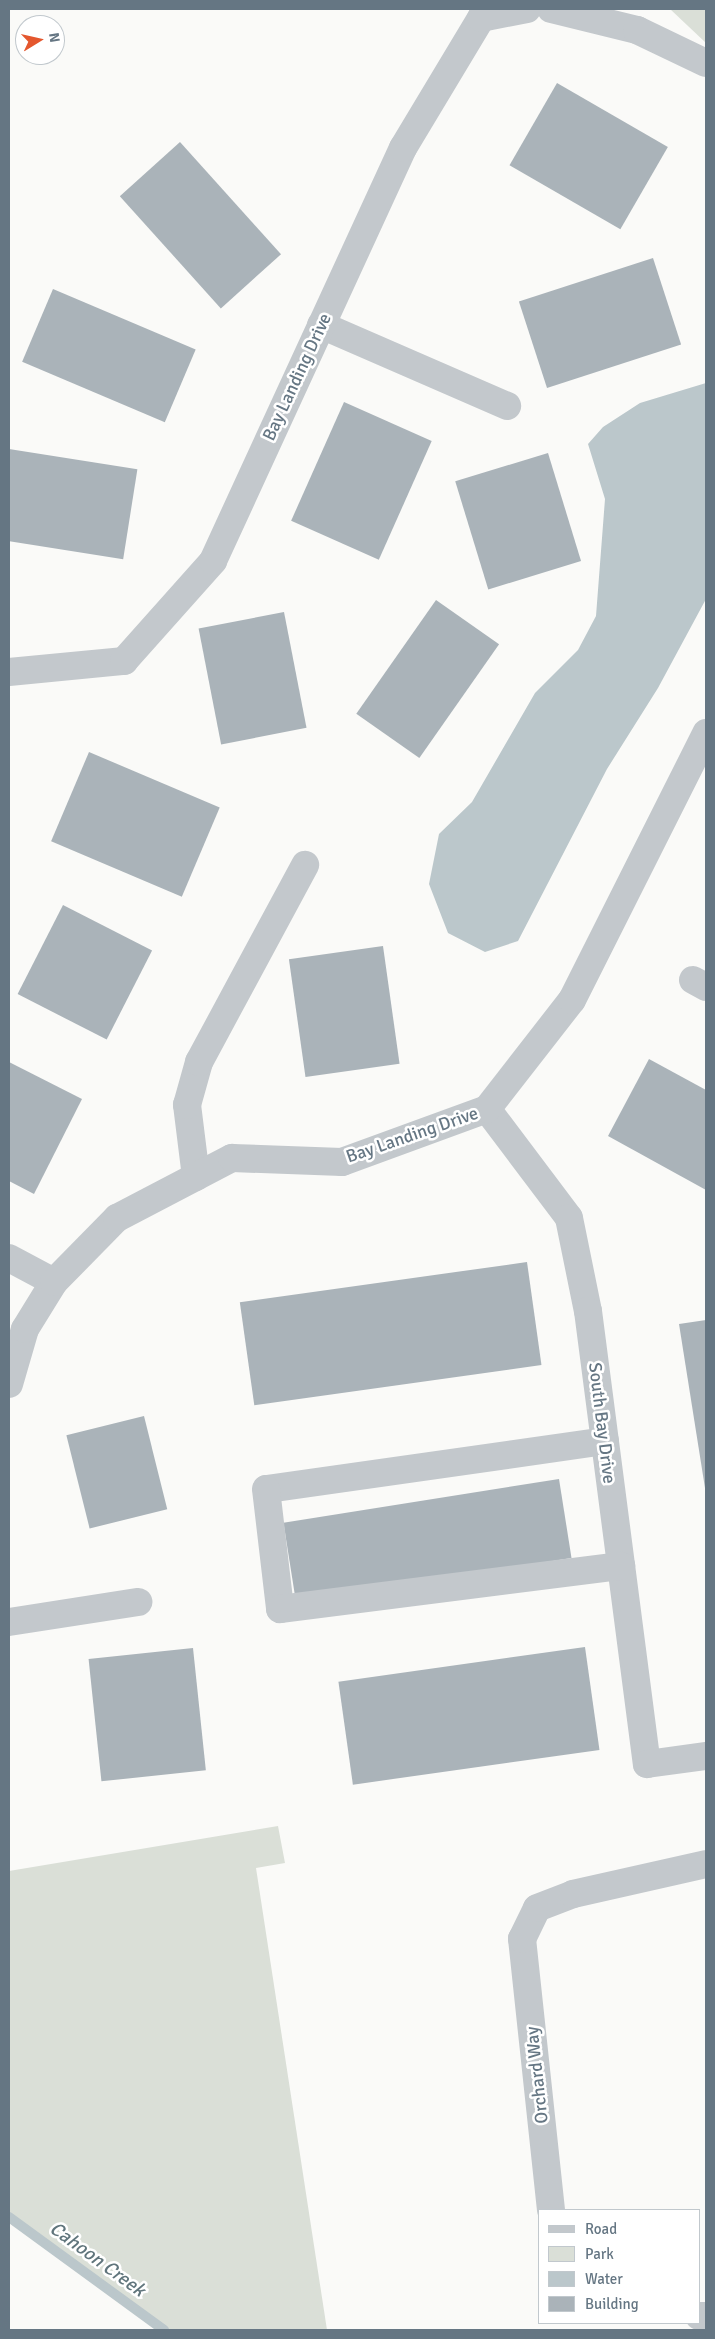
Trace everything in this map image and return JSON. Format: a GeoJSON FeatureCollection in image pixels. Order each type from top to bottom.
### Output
{"type":"FeatureCollection","features":[{"type":"Feature","properties":{"kind":"street","name":"Bay Landing Drive"},"geometry":{"type":"LineString","coordinates":[[9,672],[124,660],[213,561],[403,148],[481,18],[527,9]]}},
{"type":"Feature","properties":{"kind":"street"},"geometry":{"type":"LineString","coordinates":[[551,9],[637,30],[706,63]]}},
{"type":"Feature","properties":{"kind":"street"},"geometry":{"type":"LineString","coordinates":[[321,325],[507,406]]}},
{"type":"Feature","properties":{"kind":"street","name":"Bay Landing Drive"},"geometry":{"type":"LineString","coordinates":[[9,1384],[25,1330],[54,1282],[117,1218],[232,1158],[342,1162],[488,1109],[572,1000],[706,733]]}},
{"type":"Feature","properties":{"kind":"street"},"geometry":{"type":"LineString","coordinates":[[196,1177],[187,1105],[199,1062],[305,865]]}},
{"type":"Feature","properties":{"kind":"street","name":"South Bay Drive"},"geometry":{"type":"LineString","coordinates":[[488,1109],[569,1218],[588,1311],[647,1764],[706,1756]]}},
{"type":"Feature","properties":{"kind":"street"},"geometry":{"type":"LineString","coordinates":[[9,1258],[54,1282]]}},
{"type":"Feature","properties":{"kind":"street"},"geometry":{"type":"LineString","coordinates":[[605,1441],[266,1489],[280,1609],[621,1566]]}},
{"type":"Feature","properties":{"kind":"street"},"geometry":{"type":"LineString","coordinates":[[9,1622],[138,1602]]}},
{"type":"Feature","properties":{"kind":"street","name":"Orchard Way"},"geometry":{"type":"LineString","coordinates":[[551,2209],[522,1939],[537,1908],[573,1894],[706,1864]]}},
{"type":"Feature","properties":{"kind":"green space"},"geometry":{"type":"Polygon","coordinates":[[[670,9],[706,9],[706,43],[670,9]]]}},
{"type":"Feature","properties":{"kind":"green space"},"geometry":{"type":"Polygon","coordinates":[[[278,1826],[285,1863],[256,1868],[327,2330],[164,2330],[9,2217],[9,1871],[278,1826]]]}},
{"type":"Feature","properties":{"kind":"water"},"geometry":{"type":"Polygon","coordinates":[[[706,383],[706,599],[658,688],[607,769],[518,941],[485,952],[448,933],[429,884],[439,834],[472,802],[535,693],[578,650],[596,616],[605,499],[588,444],[603,427],[640,403],[706,383]]]}},
{"type":"Feature","properties":{"kind":"building"},"geometry":{"type":"Polygon","coordinates":[[[557,83],[668,147],[620,229],[510,165],[557,83]]]}},
{"type":"Feature","properties":{"kind":"building"},"geometry":{"type":"Polygon","coordinates":[[[180,142],[281,254],[221,308],[120,196],[180,142]]]}},
{"type":"Feature","properties":{"kind":"building"},"geometry":{"type":"Polygon","coordinates":[[[653,258],[681,345],[547,388],[519,302],[653,258]]]}},
{"type":"Feature","properties":{"kind":"building"},"geometry":{"type":"Polygon","coordinates":[[[53,289],[196,350],[165,422],[22,362],[53,289]]]}},
{"type":"Feature","properties":{"kind":"building"},"geometry":{"type":"Polygon","coordinates":[[[344,402],[432,441],[379,560],[291,521],[344,402]]]}},
{"type":"Feature","properties":{"kind":"building"},"geometry":{"type":"Polygon","coordinates":[[[9,449],[137,469],[123,559],[9,541],[9,449]]]}},
{"type":"Feature","properties":{"kind":"building"},"geometry":{"type":"Polygon","coordinates":[[[548,453],[581,561],[488,589],[455,481],[548,453]]]}},
{"type":"Feature","properties":{"kind":"building"},"geometry":{"type":"Polygon","coordinates":[[[436,600],[499,644],[419,758],[356,714],[436,600]]]}},
{"type":"Feature","properties":{"kind":"building"},"geometry":{"type":"Polygon","coordinates":[[[284,612],[307,728],[221,744],[199,629],[284,612]]]}},
{"type":"Feature","properties":{"kind":"building"},"geometry":{"type":"Polygon","coordinates":[[[89,752],[220,807],[182,897],[51,841],[89,752]]]}},
{"type":"Feature","properties":{"kind":"building"},"geometry":{"type":"Polygon","coordinates":[[[63,905],[152,950],[107,1039],[18,994],[63,905]]]}},
{"type":"Feature","properties":{"kind":"building"},"geometry":{"type":"Polygon","coordinates":[[[383,946],[400,1064],[305,1077],[289,959],[383,946]]]}},
{"type":"Feature","properties":{"kind":"building"},"geometry":{"type":"Polygon","coordinates":[[[649,1059],[706,1090],[706,1190],[608,1136],[649,1059]]]}},
{"type":"Feature","properties":{"kind":"building"},"geometry":{"type":"Polygon","coordinates":[[[9,1062],[82,1099],[34,1194],[9,1181],[9,1062]]]}},
{"type":"Feature","properties":{"kind":"building"},"geometry":{"type":"Polygon","coordinates":[[[527,1262],[541,1365],[254,1405],[240,1302],[527,1262]]]}},
{"type":"Feature","properties":{"kind":"building"},"geometry":{"type":"Polygon","coordinates":[[[706,1320],[706,1488],[705,1488],[679,1324],[706,1320]]]}},
{"type":"Feature","properties":{"kind":"building"},"geometry":{"type":"Polygon","coordinates":[[[144,1416],[167,1509],[90,1529],[66,1435],[144,1416]]]}},
{"type":"Feature","properties":{"kind":"building"},"geometry":{"type":"Polygon","coordinates":[[[559,1479],[572,1558],[296,1602],[283,1523],[559,1479]]]}},
{"type":"Feature","properties":{"kind":"building"},"geometry":{"type":"Polygon","coordinates":[[[585,1647],[599,1750],[353,1785],[338,1682],[585,1647]]]}},
{"type":"Feature","properties":{"kind":"building"},"geometry":{"type":"Polygon","coordinates":[[[193,1648],[206,1770],[101,1781],[89,1659],[193,1648]]]}},
{"type":"Feature","properties":{"kind":"waterway","name":"Cahoon Creek"},"geometry":{"type":"LineString","coordinates":[[9,2217],[164,2330]]}}]}
